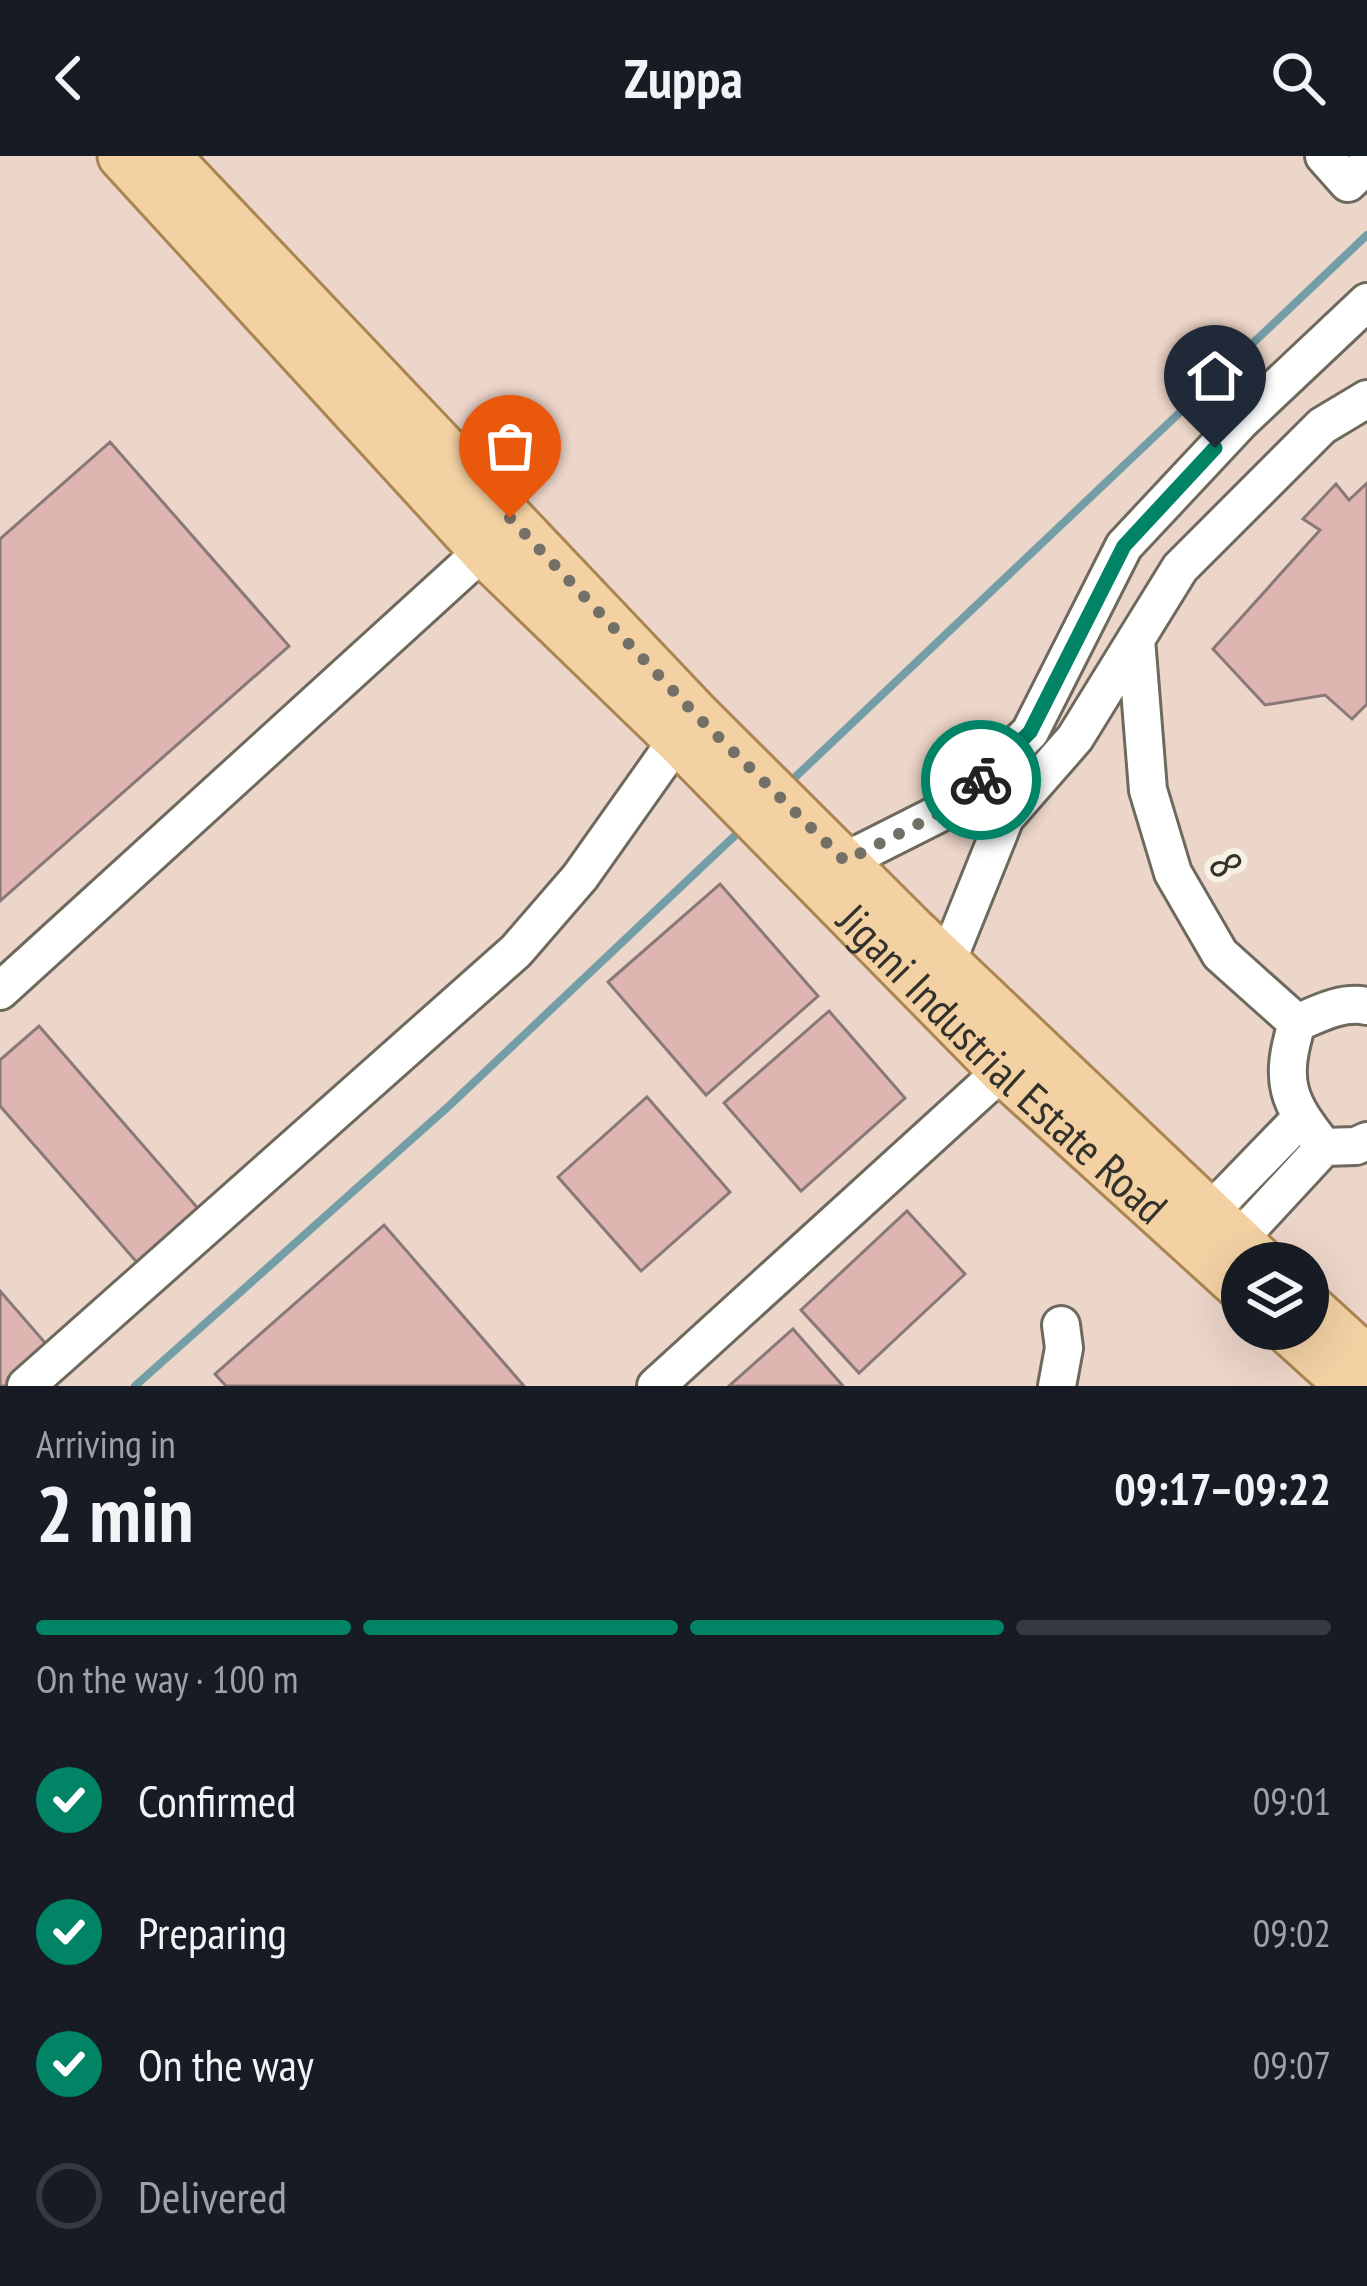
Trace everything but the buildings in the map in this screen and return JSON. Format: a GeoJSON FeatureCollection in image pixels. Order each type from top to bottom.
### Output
{"type":"FeatureCollection","features":[{"type":"Feature","properties":{"kind":"main road","name":"Jigani Industrial Estate Road"},"geometry":{"type":"LineString","coordinates":[[121,156],[483,551],[677,740],[845,861],[1237,1239]]}},
{"type":"Feature","properties":{"kind":"main road","name":"Jigani Industrial Estate Road"},"geometry":{"type":"LineString","coordinates":[[167,156],[697,716],[765,806],[1002,1071],[1221,1270]]}},
{"type":"Feature","properties":{"kind":"main road"},"geometry":{"type":"LineString","coordinates":[[1329,1324],[1367,1359]]}},
{"type":"Feature","properties":{"kind":"main road"},"geometry":{"type":"LineString","coordinates":[[1309,1350],[1349,1386]]}},
{"type":"Feature","properties":{"kind":"lane"},"geometry":{"type":"LineString","coordinates":[[1324,156],[1348,183],[1367,166]]}},
{"type":"Feature","properties":{"kind":"lane"},"geometry":{"type":"LineString","coordinates":[[845,861],[956,805],[1030,732],[1124,546],[1241,421],[1367,302]]}},
{"type":"Feature","properties":{"kind":"lane"},"geometry":{"type":"LineString","coordinates":[[947,962],[1004,818],[1075,738],[1180,568],[1322,425],[1367,399]]}},
{"type":"Feature","properties":{"kind":"lane"},"geometry":{"type":"LineString","coordinates":[[1163,504],[1202,546]]}},
{"type":"Feature","properties":{"kind":"lane"},"geometry":{"type":"LineString","coordinates":[[0,991],[483,551]]}},
{"type":"Feature","properties":{"kind":"lane","name":"8"},"geometry":{"type":"LineString","coordinates":[[1136,639],[1148,790],[1173,873],[1220,954],[1297,1023]]}},
{"type":"Feature","properties":{"kind":"lane"},"geometry":{"type":"LineString","coordinates":[[26,1386],[516,951],[580,877],[677,740]]}},
{"type":"Feature","properties":{"kind":"lane"},"geometry":{"type":"LineString","coordinates":[[1324,1147],[1301,1118],[1286,1088],[1297,1023],[1327,1010],[1367,1006]]}},
{"type":"Feature","properties":{"kind":"lane"},"geometry":{"type":"LineString","coordinates":[[656,1386],[1002,1071]]}},
{"type":"Feature","properties":{"kind":"lane"},"geometry":{"type":"LineString","coordinates":[[1237,1239],[1301,1118]]}},
{"type":"Feature","properties":{"kind":"lane"},"geometry":{"type":"LineString","coordinates":[[1237,1239],[1324,1147],[1367,1141]]}},
{"type":"Feature","properties":{"kind":"lane"},"geometry":{"type":"LineString","coordinates":[[1057,1386],[1064,1348],[1060,1325]]}},
{"type":"Feature","properties":{"kind":"shaded area"},"geometry":{"type":"Polygon","coordinates":[[[0,156],[1367,156],[1367,1386],[0,1386],[0,156]]]}},
{"type":"Feature","properties":{"kind":"waterway"},"geometry":{"type":"LineString","coordinates":[[789,783],[1367,235]]}},
{"type":"Feature","properties":{"kind":"waterway"},"geometry":{"type":"LineString","coordinates":[[135,1386],[450,1105],[744,827]]}},
{"type":"Feature","properties":{"kind":"way so far"},"geometry":{"type":"LineString","coordinates":[[510,518],[697,716],[845,861],[956,805],[981,780]]}},
{"type":"Feature","properties":{"kind":"route"},"geometry":{"type":"LineString","coordinates":[[981,780],[1030,732],[1124,546],[1215,448]]}}]}
